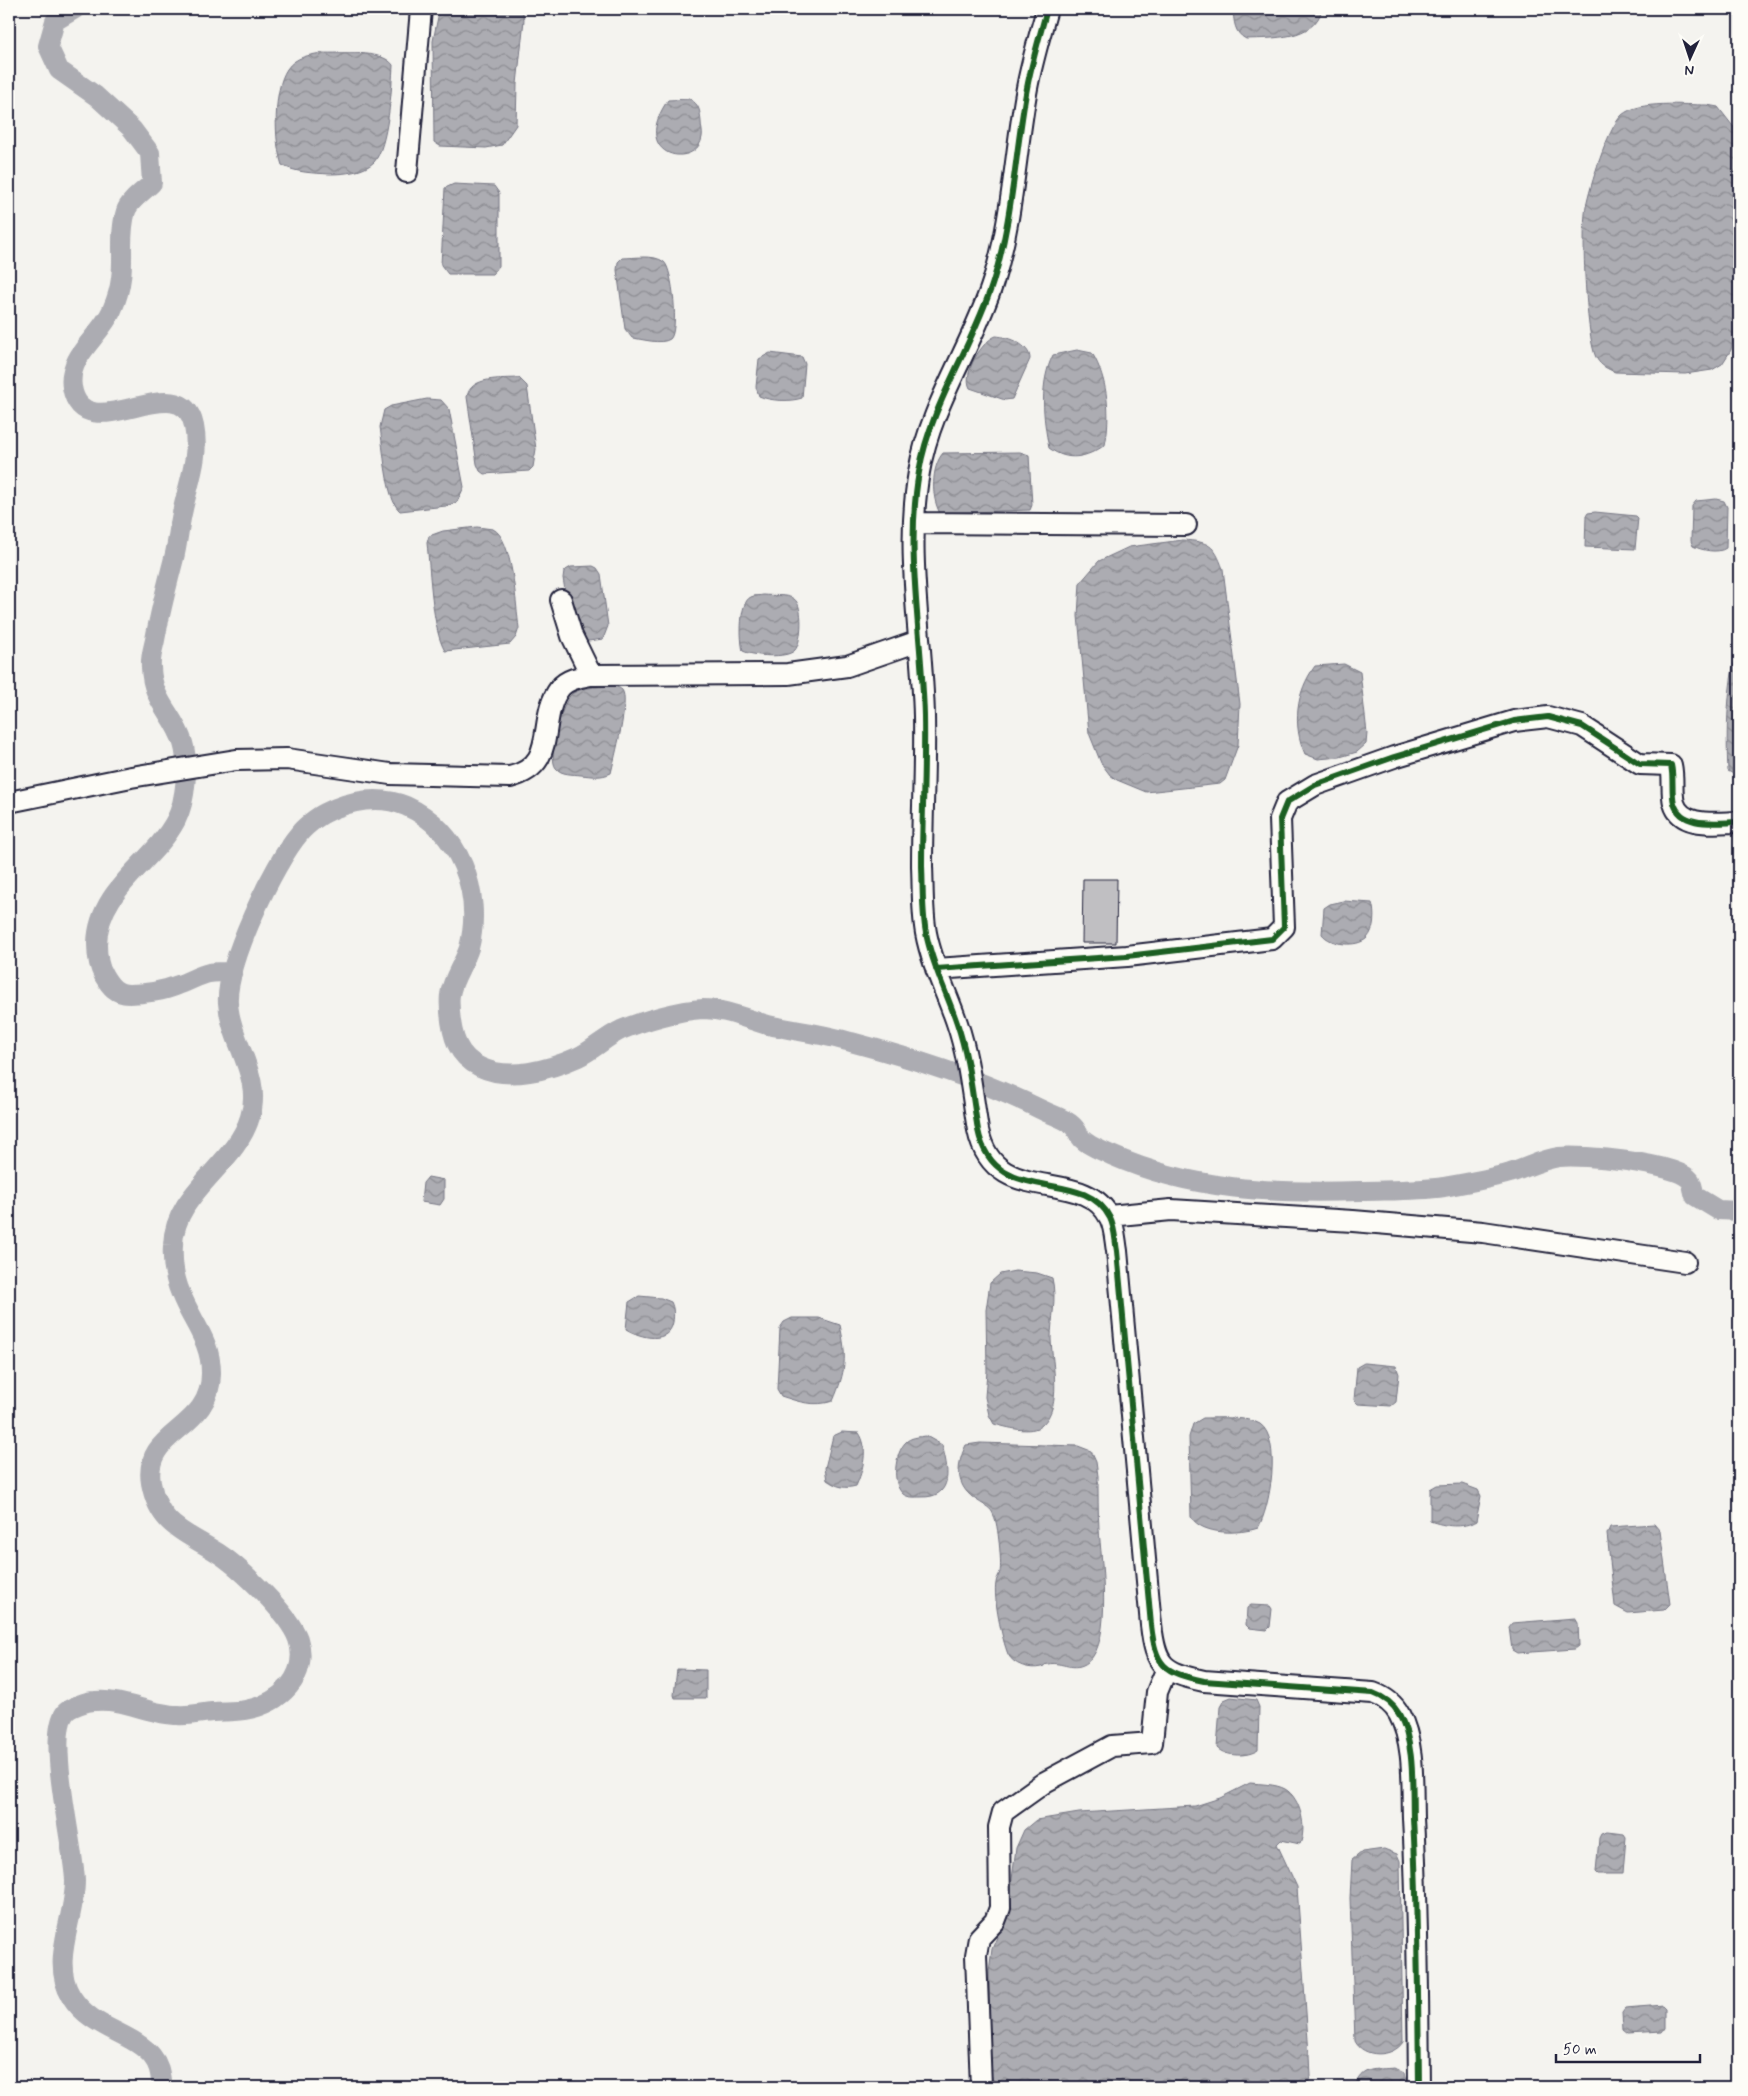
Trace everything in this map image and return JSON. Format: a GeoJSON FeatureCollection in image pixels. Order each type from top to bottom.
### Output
{"type":"FeatureCollection","features":[{"type":"Feature","properties":{"kind":"street"},"geometry":{"type":"LineString","coordinates":[[407,172],[421,9]]}},
{"type":"Feature","properties":{"kind":"street"},"geometry":{"type":"LineString","coordinates":[[1047,9],[1027,87],[1008,222],[1000,257],[987,298],[922,455],[916,498],[916,594],[924,707],[923,914],[926,938],[957,1023],[966,1055],[981,1141],[987,1154],[1006,1173],[1031,1182],[1087,1196],[1095,1201],[1109,1216],[1117,1252],[1153,1640],[1157,1657],[1167,1668],[1179,1674],[1204,1681],[1373,1693],[1388,1700],[1399,1714],[1407,1738],[1412,1786],[1416,1874],[1419,2087]]}},
{"type":"Feature","properties":{"kind":"street"},"geometry":{"type":"LineString","coordinates":[[915,523],[1186,525]]}},
{"type":"Feature","properties":{"kind":"street"},"geometry":{"type":"LineString","coordinates":[[561,600],[572,636],[591,675]]}},
{"type":"Feature","properties":{"kind":"street"},"geometry":{"type":"LineString","coordinates":[[9,802],[131,777],[236,760],[287,759],[390,774],[510,777],[525,774],[535,764],[544,745],[553,701],[560,687],[574,678],[591,675],[788,674],[847,666],[919,641]]}},
{"type":"Feature","properties":{"kind":"street"},"geometry":{"type":"LineString","coordinates":[[936,969],[1127,956],[1272,939],[1284,927],[1280,819],[1287,802],[1315,785],[1385,760],[1514,721],[1548,717],[1582,726],[1640,764],[1671,765],[1674,777],[1674,802],[1678,814],[1692,821],[1739,822]]}},
{"type":"Feature","properties":{"kind":"street"},"geometry":{"type":"LineString","coordinates":[[1109,1216],[1171,1210],[1353,1221],[1483,1232],[1684,1262]]}},
{"type":"Feature","properties":{"kind":"street"},"geometry":{"type":"LineString","coordinates":[[981,2087],[976,1955],[979,1938],[994,1921],[1000,1908],[999,1827],[1003,1812],[1045,1782],[1112,1746],[1152,1743],[1157,1692],[1167,1668]]}},
{"type":"Feature","properties":{"kind":"water"},"geometry":{"type":"Polygon","coordinates":[[[446,9],[517,9],[523,13],[524,20],[517,84],[516,125],[502,145],[486,148],[440,146],[434,142],[433,41],[439,12],[446,9]]]}},
{"type":"Feature","properties":{"kind":"water"},"geometry":{"type":"Polygon","coordinates":[[[1233,9],[1322,9],[1318,19],[1311,27],[1302,32],[1280,37],[1246,39],[1237,30],[1233,9]]]}},
{"type":"Feature","properties":{"kind":"water"},"geometry":{"type":"Polygon","coordinates":[[[322,53],[370,54],[388,60],[393,65],[386,130],[379,154],[370,165],[353,172],[330,174],[299,171],[282,165],[279,155],[276,116],[282,78],[290,65],[298,59],[322,53]]]}},
{"type":"Feature","properties":{"kind":"water"},"geometry":{"type":"Polygon","coordinates":[[[690,99],[699,109],[702,137],[697,147],[689,153],[678,155],[668,153],[660,146],[656,135],[658,120],[668,100],[690,99]]]}},
{"type":"Feature","properties":{"kind":"water"},"geometry":{"type":"Polygon","coordinates":[[[1662,104],[1718,107],[1739,134],[1739,309],[1731,350],[1722,364],[1712,370],[1685,374],[1615,372],[1601,364],[1597,359],[1593,349],[1587,310],[1585,219],[1586,207],[1595,173],[1616,122],[1630,110],[1662,104]]]}},
{"type":"Feature","properties":{"kind":"water"},"geometry":{"type":"Polygon","coordinates":[[[454,184],[494,186],[499,193],[499,266],[492,274],[448,274],[441,265],[445,188],[454,184]]]}},
{"type":"Feature","properties":{"kind":"water"},"geometry":{"type":"Polygon","coordinates":[[[622,258],[655,258],[664,262],[667,267],[674,300],[674,325],[673,334],[670,339],[657,342],[632,338],[625,329],[617,270],[618,262],[622,258]]]}},
{"type":"Feature","properties":{"kind":"water"},"geometry":{"type":"Polygon","coordinates":[[[996,336],[1018,343],[1029,354],[1030,359],[1012,399],[1005,400],[970,388],[968,382],[971,366],[975,358],[985,344],[996,336]]]}},
{"type":"Feature","properties":{"kind":"water"},"geometry":{"type":"Polygon","coordinates":[[[1077,350],[1092,353],[1102,374],[1107,398],[1108,422],[1105,445],[1091,453],[1070,457],[1049,448],[1045,425],[1044,389],[1053,355],[1077,350]]]}},
{"type":"Feature","properties":{"kind":"water"},"geometry":{"type":"Polygon","coordinates":[[[770,353],[802,357],[805,364],[802,398],[780,400],[759,396],[756,387],[759,359],[770,353]]]}},
{"type":"Feature","properties":{"kind":"water"},"geometry":{"type":"Polygon","coordinates":[[[519,378],[527,386],[536,449],[533,467],[529,471],[484,474],[480,471],[477,464],[467,397],[469,390],[474,385],[488,380],[519,378]]]}},
{"type":"Feature","properties":{"kind":"water"},"geometry":{"type":"Polygon","coordinates":[[[427,399],[441,400],[449,409],[464,487],[457,502],[446,506],[400,511],[391,496],[386,472],[380,427],[384,410],[391,406],[427,399]]]}},
{"type":"Feature","properties":{"kind":"water"},"geometry":{"type":"Polygon","coordinates":[[[1020,452],[1029,455],[1032,505],[1030,510],[940,513],[935,499],[934,474],[943,453],[1020,452]]]}},
{"type":"Feature","properties":{"kind":"water"},"geometry":{"type":"Polygon","coordinates":[[[1716,499],[1724,501],[1727,507],[1726,548],[1714,551],[1693,546],[1691,541],[1692,506],[1696,501],[1716,499]]]}},
{"type":"Feature","properties":{"kind":"water"},"geometry":{"type":"Polygon","coordinates":[[[1588,513],[1636,516],[1638,518],[1635,549],[1585,547],[1586,516],[1588,513]]]}},
{"type":"Feature","properties":{"kind":"water"},"geometry":{"type":"Polygon","coordinates":[[[477,527],[493,529],[500,535],[505,545],[515,590],[519,628],[516,637],[510,644],[445,651],[434,614],[427,543],[429,536],[443,531],[477,527]]]}},
{"type":"Feature","properties":{"kind":"water"},"geometry":{"type":"Polygon","coordinates":[[[1183,540],[1205,543],[1217,554],[1223,569],[1240,704],[1238,745],[1225,780],[1220,784],[1146,792],[1117,780],[1110,775],[1101,763],[1089,733],[1078,616],[1080,583],[1099,561],[1129,547],[1183,540]]]}},
{"type":"Feature","properties":{"kind":"water"},"geometry":{"type":"Polygon","coordinates":[[[593,566],[601,574],[608,626],[603,639],[581,642],[571,628],[563,578],[564,571],[571,567],[593,566]]]}},
{"type":"Feature","properties":{"kind":"water"},"geometry":{"type":"Polygon","coordinates":[[[763,595],[787,596],[794,599],[797,603],[801,624],[797,646],[791,653],[770,656],[743,651],[741,630],[744,606],[751,597],[763,595]]]}},
{"type":"Feature","properties":{"kind":"water"},"geometry":{"type":"Polygon","coordinates":[[[1739,644],[1739,777],[1728,771],[1727,740],[1732,674],[1739,644]]]}},
{"type":"Feature","properties":{"kind":"water"},"geometry":{"type":"Polygon","coordinates":[[[1344,664],[1360,672],[1367,733],[1366,744],[1357,752],[1340,757],[1318,759],[1305,754],[1301,743],[1297,720],[1300,698],[1315,666],[1344,664]]]}},
{"type":"Feature","properties":{"kind":"water"},"geometry":{"type":"Polygon","coordinates":[[[615,686],[622,690],[624,705],[621,730],[611,773],[604,776],[593,776],[561,772],[556,768],[553,753],[560,717],[569,698],[573,693],[583,689],[615,686]]]}},
{"type":"Feature","properties":{"kind":"water"},"geometry":{"type":"Polygon","coordinates":[[[1344,901],[1372,903],[1374,911],[1373,926],[1370,935],[1363,941],[1350,944],[1337,943],[1322,934],[1324,908],[1330,904],[1344,901]]]}},
{"type":"Feature","properties":{"kind":"water"},"geometry":{"type":"Polygon","coordinates":[[[428,1177],[444,1180],[444,1199],[440,1205],[421,1202],[423,1183],[428,1177]]]}},
{"type":"Feature","properties":{"kind":"water"},"geometry":{"type":"Polygon","coordinates":[[[1015,1271],[1037,1273],[1052,1278],[1054,1301],[1051,1339],[1055,1384],[1052,1407],[1042,1425],[1025,1430],[994,1424],[989,1415],[985,1397],[987,1371],[986,1310],[990,1283],[1000,1274],[1015,1271]]]}},
{"type":"Feature","properties":{"kind":"water"},"geometry":{"type":"Polygon","coordinates":[[[639,1296],[661,1298],[671,1302],[674,1312],[673,1322],[666,1334],[654,1338],[646,1337],[626,1329],[629,1302],[639,1296]]]}},
{"type":"Feature","properties":{"kind":"water"},"geometry":{"type":"Polygon","coordinates":[[[792,1318],[819,1318],[840,1325],[844,1346],[844,1364],[841,1381],[833,1401],[819,1404],[800,1402],[781,1396],[777,1389],[780,1328],[784,1322],[792,1318]]]}},
{"type":"Feature","properties":{"kind":"water"},"geometry":{"type":"Polygon","coordinates":[[[1364,1363],[1396,1366],[1399,1374],[1396,1402],[1391,1406],[1358,1404],[1354,1400],[1357,1367],[1364,1363]]]}},
{"type":"Feature","properties":{"kind":"water"},"geometry":{"type":"Polygon","coordinates":[[[1203,1418],[1232,1418],[1254,1421],[1260,1424],[1267,1432],[1271,1444],[1272,1474],[1270,1490],[1258,1528],[1222,1532],[1204,1528],[1191,1517],[1189,1437],[1193,1424],[1203,1418]]]}},
{"type":"Feature","properties":{"kind":"water"},"geometry":{"type":"Polygon","coordinates":[[[842,1432],[859,1433],[864,1445],[861,1473],[856,1486],[852,1487],[841,1487],[827,1480],[825,1468],[833,1436],[842,1432]]]}},
{"type":"Feature","properties":{"kind":"water"},"geometry":{"type":"Polygon","coordinates":[[[926,1436],[942,1445],[947,1471],[944,1487],[932,1496],[907,1496],[899,1489],[897,1483],[896,1468],[899,1454],[907,1441],[926,1436]]]}},
{"type":"Feature","properties":{"kind":"water"},"geometry":{"type":"Polygon","coordinates":[[[980,1443],[1078,1446],[1091,1451],[1096,1462],[1098,1476],[1104,1599],[1101,1637],[1096,1651],[1088,1662],[1083,1665],[1073,1667],[1046,1664],[1037,1668],[1027,1667],[1018,1664],[1008,1654],[1003,1639],[995,1590],[1000,1572],[1000,1561],[995,1520],[993,1513],[989,1509],[965,1490],[959,1469],[962,1453],[966,1445],[980,1443]]]}},
{"type":"Feature","properties":{"kind":"water"},"geometry":{"type":"Polygon","coordinates":[[[1462,1484],[1478,1490],[1481,1496],[1476,1521],[1471,1524],[1453,1526],[1430,1521],[1430,1489],[1437,1485],[1462,1484]]]}},
{"type":"Feature","properties":{"kind":"water"},"geometry":{"type":"Polygon","coordinates":[[[1654,1524],[1660,1531],[1670,1604],[1664,1610],[1628,1613],[1615,1606],[1607,1534],[1610,1527],[1654,1524]]]}},
{"type":"Feature","properties":{"kind":"water"},"geometry":{"type":"Polygon","coordinates":[[[1251,1605],[1270,1606],[1272,1609],[1270,1627],[1267,1630],[1249,1628],[1246,1625],[1247,1608],[1251,1605]]]}},
{"type":"Feature","properties":{"kind":"water"},"geometry":{"type":"Polygon","coordinates":[[[1575,1618],[1578,1623],[1579,1646],[1575,1649],[1517,1653],[1512,1650],[1509,1627],[1512,1623],[1575,1618]]]}},
{"type":"Feature","properties":{"kind":"water"},"geometry":{"type":"Polygon","coordinates":[[[677,1669],[706,1670],[706,1698],[675,1698],[677,1669]]]}},
{"type":"Feature","properties":{"kind":"water"},"geometry":{"type":"Polygon","coordinates":[[[1231,1697],[1256,1700],[1259,1707],[1258,1750],[1249,1754],[1231,1754],[1217,1748],[1220,1707],[1224,1700],[1231,1697]]]}},
{"type":"Feature","properties":{"kind":"water"},"geometry":{"type":"Polygon","coordinates":[[[1250,1783],[1273,1785],[1291,1793],[1299,1806],[1303,1822],[1300,1844],[1281,1840],[1277,1844],[1297,1887],[1309,2054],[1310,2077],[1307,2087],[995,2087],[990,2070],[989,1972],[992,1949],[1008,1911],[1016,1848],[1024,1830],[1036,1820],[1079,1813],[1195,1806],[1220,1798],[1250,1783]]]}},
{"type":"Feature","properties":{"kind":"water"},"geometry":{"type":"Polygon","coordinates":[[[1607,1832],[1624,1834],[1626,1837],[1623,1874],[1598,1874],[1596,1872],[1599,1838],[1601,1834],[1607,1832]]]}},
{"type":"Feature","properties":{"kind":"water"},"geometry":{"type":"Polygon","coordinates":[[[1384,1849],[1397,1854],[1400,1861],[1403,2042],[1392,2051],[1378,2054],[1364,2051],[1355,2041],[1350,1898],[1352,1860],[1362,1852],[1384,1849]]]}},
{"type":"Feature","properties":{"kind":"water"},"geometry":{"type":"Polygon","coordinates":[[[1663,2005],[1666,2008],[1666,2028],[1663,2032],[1628,2034],[1623,2030],[1622,2012],[1625,2008],[1663,2005]]]}},
{"type":"Feature","properties":{"kind":"water"},"geometry":{"type":"Polygon","coordinates":[[[1394,2068],[1404,2073],[1407,2087],[1355,2087],[1361,2075],[1365,2072],[1375,2069],[1394,2068]]]}},
{"type":"Feature","properties":{"kind":"building"},"geometry":{"type":"Polygon","coordinates":[[[1083,879],[1117,879],[1116,943],[1082,943],[1083,879]]]}},
{"type":"Feature","properties":{"kind":"waterway"},"geometry":{"type":"LineString","coordinates":[[75,9],[55,21],[48,46],[59,70],[96,96],[132,129],[150,153],[152,183],[133,200],[126,211],[123,228],[122,270],[118,294],[107,320],[79,356],[74,366],[72,387],[80,405],[94,412],[112,412],[153,403],[171,402],[186,409],[194,426],[196,448],[151,664],[155,690],[183,743],[186,761],[184,793],[176,820],[166,836],[116,892],[107,907],[100,924],[97,944],[98,960],[102,972],[109,983],[114,989],[124,994],[160,990],[182,984],[205,974],[232,972]]}},
{"type":"Feature","properties":{"kind":"waterway"},"geometry":{"type":"LineString","coordinates":[[162,2087],[158,2067],[152,2056],[134,2041],[89,2016],[79,2007],[65,1983],[63,1954],[75,1881],[62,1794],[58,1745],[60,1726],[67,1711],[92,1701],[116,1702],[178,1715],[237,1711],[258,1707],[280,1695],[289,1686],[300,1665],[301,1653],[298,1639],[285,1617],[275,1605],[228,1560],[176,1527],[160,1510],[151,1483],[151,1465],[157,1451],[201,1407],[208,1392],[211,1372],[208,1351],[179,1289],[174,1270],[173,1245],[176,1226],[183,1209],[232,1150],[243,1134],[250,1117],[253,1102],[250,1074],[230,1018],[228,1003],[229,986],[234,965],[253,916],[277,867],[301,831],[322,815],[345,805],[365,800],[396,803],[406,806],[425,817],[441,831],[453,847],[463,865],[469,885],[473,906],[473,927],[469,948],[453,983],[450,995],[452,1029],[457,1044],[466,1057],[480,1067],[491,1071],[516,1073],[542,1070],[578,1057],[615,1033],[639,1023],[683,1011],[711,1009],[728,1012],[768,1025],[841,1039],[948,1071],[996,1089],[1065,1120],[1074,1127],[1085,1142],[1111,1155],[1141,1167],[1202,1183],[1296,1192],[1423,1189],[1444,1187],[1494,1177],[1553,1158],[1570,1156],[1606,1158],[1648,1164],[1667,1169],[1682,1174],[1690,1180],[1695,1196],[1718,1210],[1739,1211]]}},
{"type":"Feature","properties":{"kind":"cycle path"},"geometry":{"type":"LineString","coordinates":[[1047,9],[1027,88],[1000,258],[985,306],[932,423],[919,472],[915,502],[914,563],[924,716],[922,866],[923,908],[926,933],[932,956],[965,1049],[978,1130],[987,1155],[1002,1170],[1020,1179],[1080,1193],[1097,1202],[1112,1222],[1117,1251],[1151,1625],[1159,1659],[1164,1665],[1179,1674],[1204,1681],[1373,1693],[1397,1710],[1404,1725],[1410,1751],[1412,1779],[1417,1919],[1419,2087]]}},
{"type":"Feature","properties":{"kind":"cycle path"},"geometry":{"type":"LineString","coordinates":[[936,969],[1127,956],[1272,939],[1284,927],[1280,819],[1287,802],[1315,785],[1394,757],[1514,721],[1548,717],[1582,726],[1640,764],[1671,765],[1674,803],[1684,817],[1711,823],[1739,822]]}}]}
